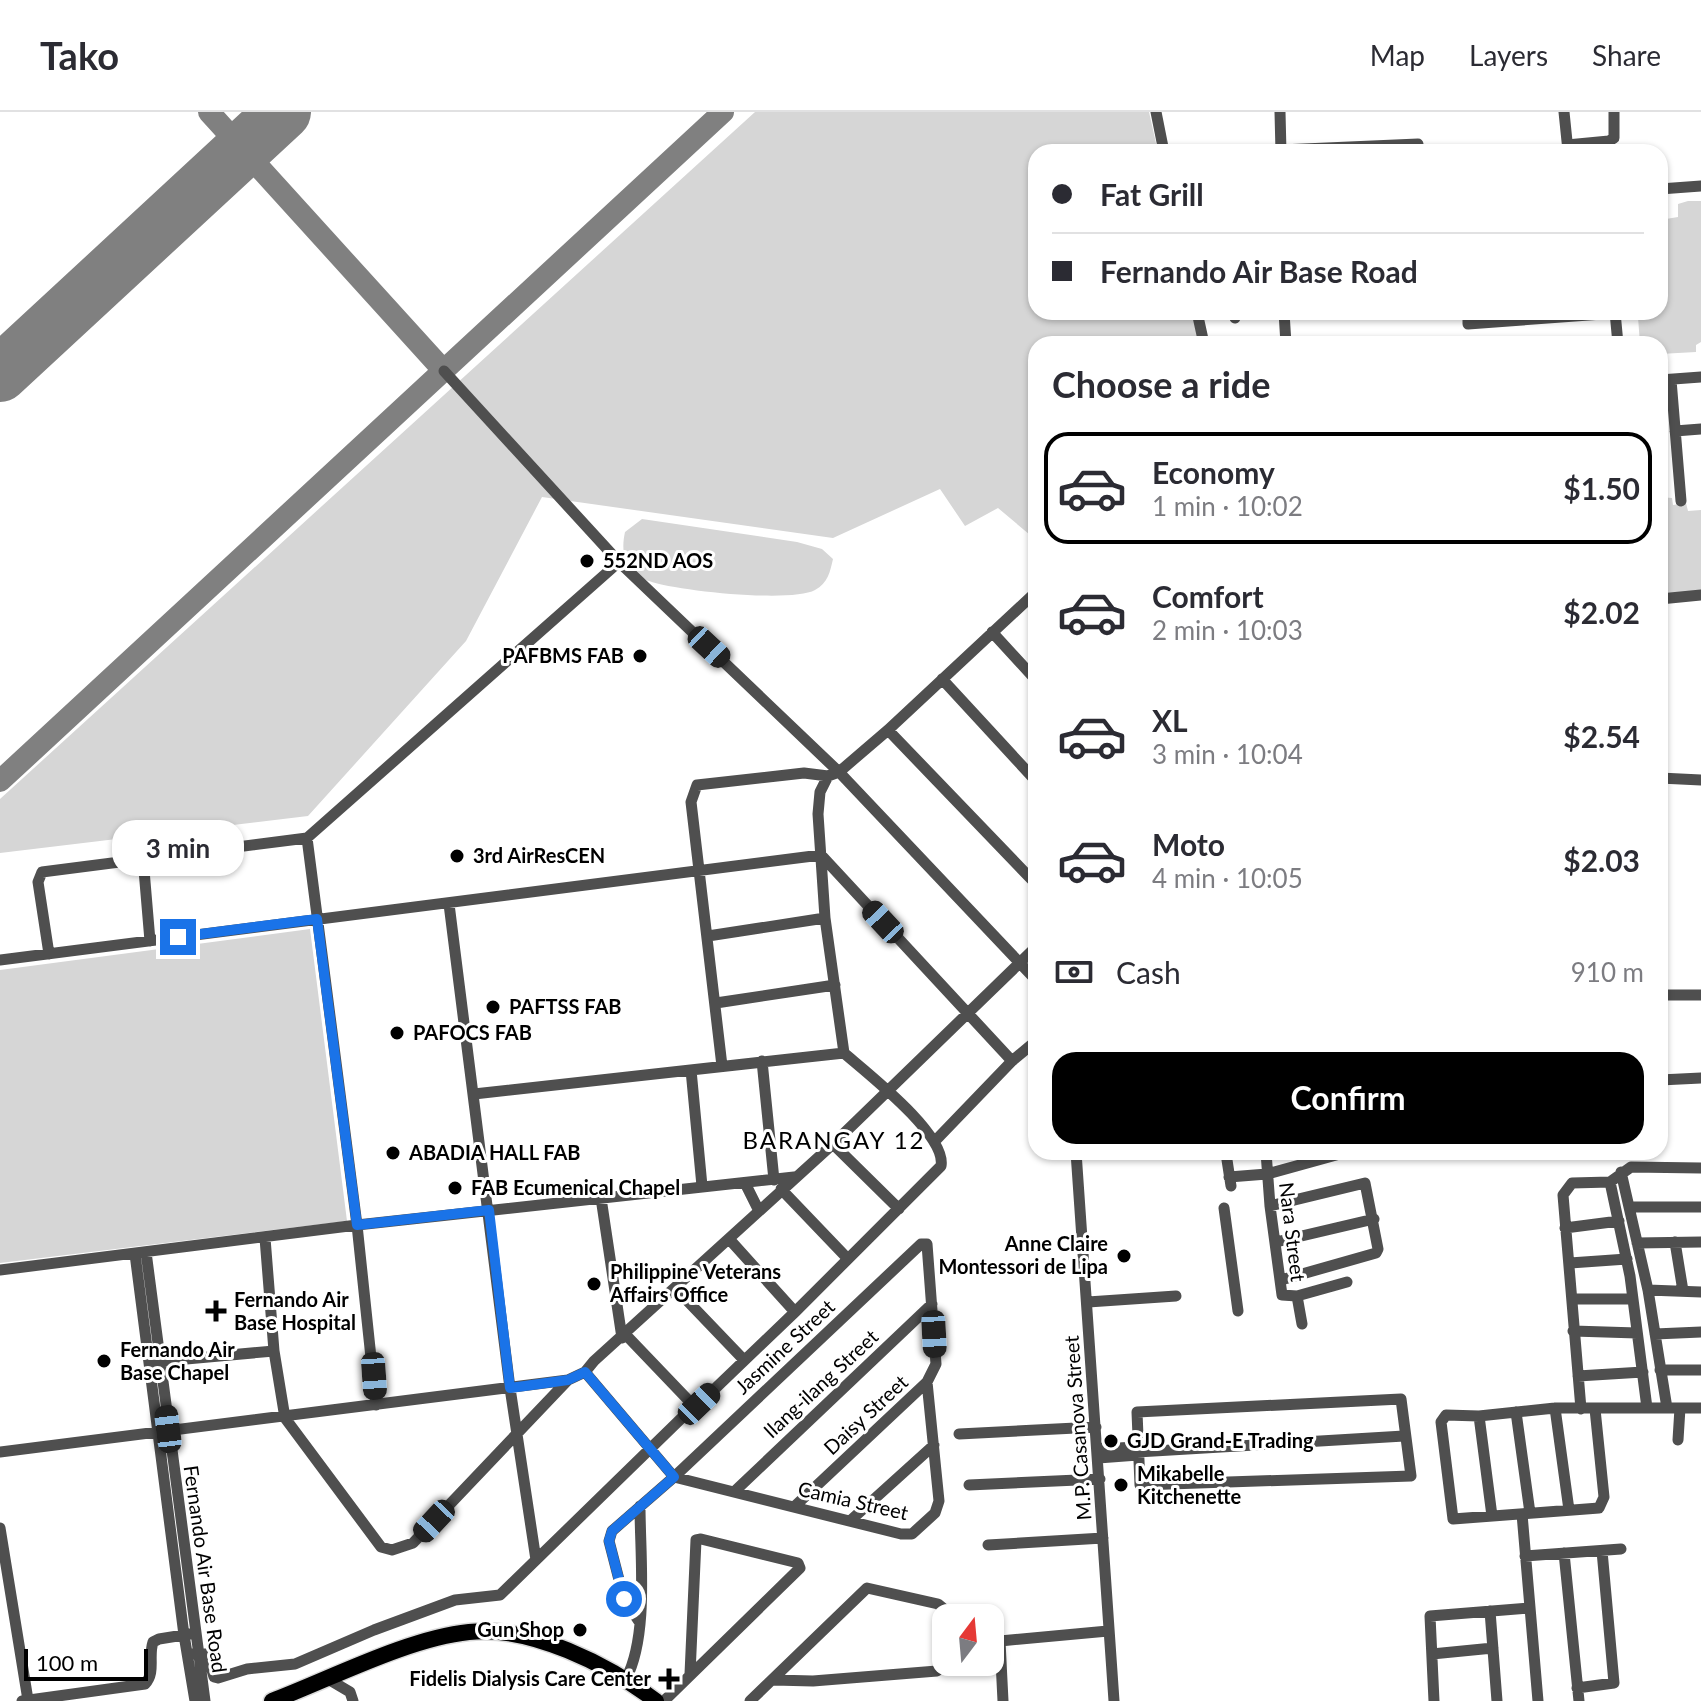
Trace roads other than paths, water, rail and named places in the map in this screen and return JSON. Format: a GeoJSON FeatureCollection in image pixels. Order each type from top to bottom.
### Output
{"type":"FeatureCollection","features":[{"type":"Feature","properties":{"kind":"highway"},"geometry":{"type":"LineString","coordinates":[[272,1701],[438,1638],[481,1631],[510,1633],[541,1641],[626,1679],[656,1701]]}},
{"type":"Feature","properties":{"kind":"street"},"geometry":{"type":"LineString","coordinates":[[1156,112],[1162,144]]}},
{"type":"Feature","properties":{"kind":"street"},"geometry":{"type":"LineString","coordinates":[[1280,112],[1281,144]]}},
{"type":"Feature","properties":{"kind":"street"},"geometry":{"type":"LineString","coordinates":[[1564,112],[1568,144]]}},
{"type":"Feature","properties":{"kind":"street"},"geometry":{"type":"LineString","coordinates":[[1591,144],[1614,138],[1614,112]]}},
{"type":"Feature","properties":{"kind":"street"},"geometry":{"type":"LineString","coordinates":[[1668,188],[1701,186]]}},
{"type":"Feature","properties":{"kind":"street"},"geometry":{"type":"LineString","coordinates":[[1468,320],[1468,324],[1522,320]]}},
{"type":"Feature","properties":{"kind":"street"},"geometry":{"type":"LineString","coordinates":[[444,371],[619,562],[1028,972]]}},
{"type":"Feature","properties":{"kind":"street"},"geometry":{"type":"LineString","coordinates":[[1668,380],[1701,377]]}},
{"type":"Feature","properties":{"kind":"street"},"geometry":{"type":"LineString","coordinates":[[1668,391],[1681,501]]}},
{"type":"Feature","properties":{"kind":"street"},"geometry":{"type":"LineString","coordinates":[[1675,431],[1701,429]]}},
{"type":"Feature","properties":{"kind":"street"},"geometry":{"type":"LineString","coordinates":[[49,954],[38,882],[42,872],[307,838],[619,562]]}},
{"type":"Feature","properties":{"kind":"street"},"geometry":{"type":"LineString","coordinates":[[1668,598],[1701,595]]}},
{"type":"Feature","properties":{"kind":"street"},"geometry":{"type":"LineString","coordinates":[[192,1653],[207,1654],[214,1677],[218,1678],[247,1669],[295,1664],[455,1600],[500,1595],[795,1312],[941,1166],[941,1152],[935,1141],[887,1090],[844,1053],[825,918],[820,792],[833,774],[888,730],[1028,599]]}},
{"type":"Feature","properties":{"kind":"street"},"geometry":{"type":"LineString","coordinates":[[992,632],[1028,671]]}},
{"type":"Feature","properties":{"kind":"street"},"geometry":{"type":"LineString","coordinates":[[942,679],[1028,772]]}},
{"type":"Feature","properties":{"kind":"street"},"geometry":{"type":"LineString","coordinates":[[888,730],[1028,876]]}},
{"type":"Feature","properties":{"kind":"street"},"geometry":{"type":"LineString","coordinates":[[722,1066],[691,802],[697,785],[804,773],[833,774]]}},
{"type":"Feature","properties":{"kind":"street"},"geometry":{"type":"LineString","coordinates":[[1668,778],[1701,780]]}},
{"type":"Feature","properties":{"kind":"street"},"geometry":{"type":"LineString","coordinates":[[307,838],[357,1225],[376,1405]]}},
{"type":"Feature","properties":{"kind":"street"},"geometry":{"type":"LineString","coordinates":[[0,960],[821,855]]}},
{"type":"Feature","properties":{"kind":"street"},"geometry":{"type":"LineString","coordinates":[[821,855],[1012,1061]]}},
{"type":"Feature","properties":{"kind":"street"},"geometry":{"type":"LineString","coordinates":[[143,858],[150,941]]}},
{"type":"Feature","properties":{"kind":"street"},"geometry":{"type":"LineString","coordinates":[[449,904],[510,1388],[536,1560]]}},
{"type":"Feature","properties":{"kind":"street"},"geometry":{"type":"LineString","coordinates":[[708,936],[825,918]]}},
{"type":"Feature","properties":{"kind":"street"},"geometry":{"type":"LineString","coordinates":[[0,1270],[702,1186],[777,1184],[795,1177],[833,1144],[1028,954]]}},
{"type":"Feature","properties":{"kind":"street"},"geometry":{"type":"LineString","coordinates":[[716,1003],[835,985]]}},
{"type":"Feature","properties":{"kind":"street"},"geometry":{"type":"LineString","coordinates":[[1668,995],[1701,995]]}},
{"type":"Feature","properties":{"kind":"street"},"geometry":{"type":"LineString","coordinates":[[935,1141],[1028,1048]]}},
{"type":"Feature","properties":{"kind":"street"},"geometry":{"type":"LineString","coordinates":[[474,1094],[844,1053]]}},
{"type":"Feature","properties":{"kind":"street"},"geometry":{"type":"LineString","coordinates":[[762,1061],[777,1184],[848,1259]]}},
{"type":"Feature","properties":{"kind":"street"},"geometry":{"type":"LineString","coordinates":[[691,1070],[702,1186]]}},
{"type":"Feature","properties":{"kind":"street"},"geometry":{"type":"LineString","coordinates":[[1668,1080],[1701,1078]]}},
{"type":"Feature","properties":{"kind":"street"},"geometry":{"type":"LineString","coordinates":[[833,1144],[899,1209]]}},
{"type":"Feature","properties":{"kind":"street","name":"M.P. Casanova Street"},"geometry":{"type":"LineString","coordinates":[[1077,1160],[1114,1701]]}},
{"type":"Feature","properties":{"kind":"street"},"geometry":{"type":"LineString","coordinates":[[1227,1160],[1230,1181],[1318,1160]]}},
{"type":"Feature","properties":{"kind":"street","name":"Nara Street"},"geometry":{"type":"LineString","coordinates":[[1266,1160],[1284,1297],[1347,1282]]}},
{"type":"Feature","properties":{"kind":"street"},"geometry":{"type":"LineString","coordinates":[[1581,1409],[1565,1228],[1563,1195],[1566,1188],[1572,1183],[1610,1182],[1631,1167],[1701,1168]]}},
{"type":"Feature","properties":{"kind":"street"},"geometry":{"type":"LineString","coordinates":[[1621,1172],[1648,1290],[1667,1408]]}},
{"type":"Feature","properties":{"kind":"street"},"geometry":{"type":"LineString","coordinates":[[1610,1182],[1627,1259],[1647,1408]]}},
{"type":"Feature","properties":{"kind":"street"},"geometry":{"type":"LineString","coordinates":[[745,1183],[759,1211]]}},
{"type":"Feature","properties":{"kind":"street"},"geometry":{"type":"LineString","coordinates":[[1270,1206],[1365,1183],[1374,1219],[1378,1251],[1281,1280]]}},
{"type":"Feature","properties":{"kind":"street"},"geometry":{"type":"LineString","coordinates":[[0,1452],[568,1380],[585,1372],[730,1240],[759,1211],[777,1184]]}},
{"type":"Feature","properties":{"kind":"street"},"geometry":{"type":"LineString","coordinates":[[601,1198],[624,1336],[695,1405]]}},
{"type":"Feature","properties":{"kind":"street"},"geometry":{"type":"LineString","coordinates":[[1629,1207],[1701,1207]]}},
{"type":"Feature","properties":{"kind":"street"},"geometry":{"type":"LineString","coordinates":[[1224,1208],[1238,1311]]}},
{"type":"Feature","properties":{"kind":"street"},"geometry":{"type":"LineString","coordinates":[[1276,1242],[1374,1219]]}},
{"type":"Feature","properties":{"kind":"street"},"geometry":{"type":"LineString","coordinates":[[1565,1228],[1619,1221]]}},
{"type":"Feature","properties":{"kind":"street"},"geometry":{"type":"LineString","coordinates":[[265,1238],[274,1351],[285,1418],[381,1547],[392,1550],[413,1543],[568,1380]]}},
{"type":"Feature","properties":{"kind":"street"},"geometry":{"type":"LineString","coordinates":[[730,1240],[795,1312]]}},
{"type":"Feature","properties":{"kind":"street"},"geometry":{"type":"LineString","coordinates":[[1675,1242],[1683,1291]]}},
{"type":"Feature","properties":{"kind":"street"},"geometry":{"type":"LineString","coordinates":[[1637,1243],[1701,1242]]}},
{"type":"Feature","properties":{"kind":"street","name":"Camia Street"},"geometry":{"type":"LineString","coordinates":[[674,1477],[901,1534],[912,1534],[920,1529],[935,1513],[939,1501],[927,1382],[936,1364],[929,1247],[921,1244]]}},
{"type":"Feature","properties":{"kind":"street","name":"Jasmine Street"},"geometry":{"type":"LineString","coordinates":[[640,1623],[624,1599],[609,1541],[612,1531],[674,1477],[921,1244]]}},
{"type":"Feature","properties":{"kind":"street","name":"Fernando Air Base Road"},"geometry":{"type":"LineString","coordinates":[[141,1253],[189,1634],[196,1677],[205,1701]]}},
{"type":"Feature","properties":{"kind":"street"},"geometry":{"type":"LineString","coordinates":[[1570,1263],[1627,1259]]}},
{"type":"Feature","properties":{"kind":"street"},"geometry":{"type":"LineString","coordinates":[[676,1289],[744,1360]]}},
{"type":"Feature","properties":{"kind":"street"},"geometry":{"type":"LineString","coordinates":[[1648,1290],[1701,1292]]}},
{"type":"Feature","properties":{"kind":"street"},"geometry":{"type":"LineString","coordinates":[[1088,1302],[1176,1296]]}},
{"type":"Feature","properties":{"kind":"street"},"geometry":{"type":"LineString","coordinates":[[1297,1296],[1302,1324]]}},
{"type":"Feature","properties":{"kind":"street"},"geometry":{"type":"LineString","coordinates":[[1572,1299],[1633,1299]]}},
{"type":"Feature","properties":{"kind":"street","name":"Ilang-ilang Street"},"geometry":{"type":"LineString","coordinates":[[735,1491],[932,1304]]}},
{"type":"Feature","properties":{"kind":"street"},"geometry":{"type":"LineString","coordinates":[[1573,1331],[1637,1333]]}},
{"type":"Feature","properties":{"kind":"street"},"geometry":{"type":"LineString","coordinates":[[1655,1334],[1701,1332]]}},
{"type":"Feature","properties":{"kind":"street"},"geometry":{"type":"LineString","coordinates":[[154,1362],[274,1351]]}},
{"type":"Feature","properties":{"kind":"street"},"geometry":{"type":"LineString","coordinates":[[1660,1370],[1701,1370]]}},
{"type":"Feature","properties":{"kind":"street"},"geometry":{"type":"LineString","coordinates":[[585,1372],[674,1477]]}},
{"type":"Feature","properties":{"kind":"street"},"geometry":{"type":"LineString","coordinates":[[1578,1376],[1643,1372]]}},
{"type":"Feature","properties":{"kind":"street","name":"Daisy Street"},"geometry":{"type":"LineString","coordinates":[[795,1506],[927,1382]]}},
{"type":"Feature","properties":{"kind":"street"},"geometry":{"type":"LineString","coordinates":[[1401,1399],[1411,1476],[1140,1485],[1137,1452],[1137,1412],[1401,1399]]}},
{"type":"Feature","properties":{"kind":"street"},"geometry":{"type":"LineString","coordinates":[[1595,1409],[1603,1504],[1599,1508],[1453,1519],[1442,1417],[1446,1415],[1479,1416],[1555,1408],[1701,1408]]}},
{"type":"Feature","properties":{"kind":"street"},"geometry":{"type":"LineString","coordinates":[[1555,1408],[1569,1510]]}},
{"type":"Feature","properties":{"kind":"street"},"geometry":{"type":"LineString","coordinates":[[1678,1440],[1680,1408]]}},
{"type":"Feature","properties":{"kind":"street"},"geometry":{"type":"LineString","coordinates":[[1516,1412],[1538,1701]]}},
{"type":"Feature","properties":{"kind":"street"},"geometry":{"type":"LineString","coordinates":[[1479,1416],[1492,1516]]}},
{"type":"Feature","properties":{"kind":"street"},"geometry":{"type":"LineString","coordinates":[[959,1434],[1096,1427]]}},
{"type":"Feature","properties":{"kind":"street"},"geometry":{"type":"LineString","coordinates":[[1098,1453],[1404,1436]]}},
{"type":"Feature","properties":{"kind":"street"},"geometry":{"type":"LineString","coordinates":[[851,1520],[934,1445]]}},
{"type":"Feature","properties":{"kind":"street"},"geometry":{"type":"LineString","coordinates":[[969,1485],[1100,1479]]}},
{"type":"Feature","properties":{"kind":"street"},"geometry":{"type":"LineString","coordinates":[[626,1679],[635,1659],[640,1623],[640,1506]]}},
{"type":"Feature","properties":{"kind":"street"},"geometry":{"type":"LineString","coordinates":[[0,1528],[28,1700]]}},
{"type":"Feature","properties":{"kind":"street"},"geometry":{"type":"LineString","coordinates":[[988,1545],[1103,1538]]}},
{"type":"Feature","properties":{"kind":"street"},"geometry":{"type":"LineString","coordinates":[[664,1701],[800,1568],[798,1563],[696,1540],[690,1674]]}},
{"type":"Feature","properties":{"kind":"street"},"geometry":{"type":"LineString","coordinates":[[1525,1556],[1621,1549]]}},
{"type":"Feature","properties":{"kind":"street"},"geometry":{"type":"LineString","coordinates":[[1577,1688],[1614,1683],[1602,1551]]}},
{"type":"Feature","properties":{"kind":"street"},"geometry":{"type":"LineString","coordinates":[[1564,1553],[1579,1701]]}},
{"type":"Feature","properties":{"kind":"street"},"geometry":{"type":"LineString","coordinates":[[750,1701],[867,1588],[938,1604],[944,1609],[946,1664],[937,1671],[813,1681],[774,1680]]}},
{"type":"Feature","properties":{"kind":"street"},"geometry":{"type":"LineString","coordinates":[[1434,1701],[1430,1616],[1530,1608]]}},
{"type":"Feature","properties":{"kind":"street"},"geometry":{"type":"LineString","coordinates":[[1490,1611],[1497,1701]]}},
{"type":"Feature","properties":{"kind":"street"},"geometry":{"type":"LineString","coordinates":[[1003,1701],[1000,1641],[1108,1631]]}},
{"type":"Feature","properties":{"kind":"street"},"geometry":{"type":"LineString","coordinates":[[22,1701],[145,1684],[152,1673],[150,1650],[153,1642],[189,1634]]}},
{"type":"Feature","properties":{"kind":"street"},"geometry":{"type":"LineString","coordinates":[[1432,1654],[1493,1648]]}},
{"type":"Feature","properties":{"kind":"street","name":"Fernando Air Base Road"},"geometry":{"type":"LineString","coordinates":[[195,1701],[196,1677]]}},
{"type":"Feature","properties":{"kind":"street"},"geometry":{"type":"LineString","coordinates":[[328,1679],[350,1692],[353,1701]]}},
{"type":"Feature","properties":{"kind":"place","name":"552ND AOS"},"geometry":{"type":"Point","coordinates":[587,561]}},
{"type":"Feature","properties":{"kind":"place","name":"PAFBMS FAB"},"geometry":{"type":"Point","coordinates":[640,656]}},
{"type":"Feature","properties":{"kind":"place","name":"3rd AirResCEN"},"geometry":{"type":"Point","coordinates":[457,856]}},
{"type":"Feature","properties":{"kind":"place","name":"PAFTSS FAB"},"geometry":{"type":"Point","coordinates":[493,1007]}},
{"type":"Feature","properties":{"kind":"place","name":"PAFOCS FAB"},"geometry":{"type":"Point","coordinates":[397,1033]}},
{"type":"Feature","properties":{"kind":"place","name":"ABADIA HALL FAB"},"geometry":{"type":"Point","coordinates":[393,1153]}},
{"type":"Feature","properties":{"kind":"place","name":"FAB Ecumenical Chapel"},"geometry":{"type":"Point","coordinates":[455,1188]}},
{"type":"Feature","properties":{"kind":"place","name":"Anne Claire Montessori de Lipa"},"geometry":{"type":"Point","coordinates":[1124,1256]}},
{"type":"Feature","properties":{"kind":"place","name":"Philippine Veterans Affairs Office"},"geometry":{"type":"Point","coordinates":[594,1284]}},
{"type":"Feature","properties":{"kind":"place","name":"Fernando Air Base Hospital"},"geometry":{"type":"Point","coordinates":[216,1311]}},
{"type":"Feature","properties":{"kind":"place","name":"Fernando Air Base Chapel"},"geometry":{"type":"Point","coordinates":[104,1361]}},
{"type":"Feature","properties":{"kind":"place","name":"GJD Grand-E Trading"},"geometry":{"type":"Point","coordinates":[1111,1441]}},
{"type":"Feature","properties":{"kind":"place","name":"Mikabelle Kitchenette"},"geometry":{"type":"Point","coordinates":[1121,1485]}},
{"type":"Feature","properties":{"kind":"place","name":"Gun Shop"},"geometry":{"type":"Point","coordinates":[580,1630]}},
{"type":"Feature","properties":{"kind":"place","name":"Fidelis Dialysis Care Center"},"geometry":{"type":"Point","coordinates":[669,1679]}},
{"type":"Feature","properties":{"kind":"district","name":"BARANGAY 12"},"geometry":{"type":"Point","coordinates":[834,1141]}}]}
